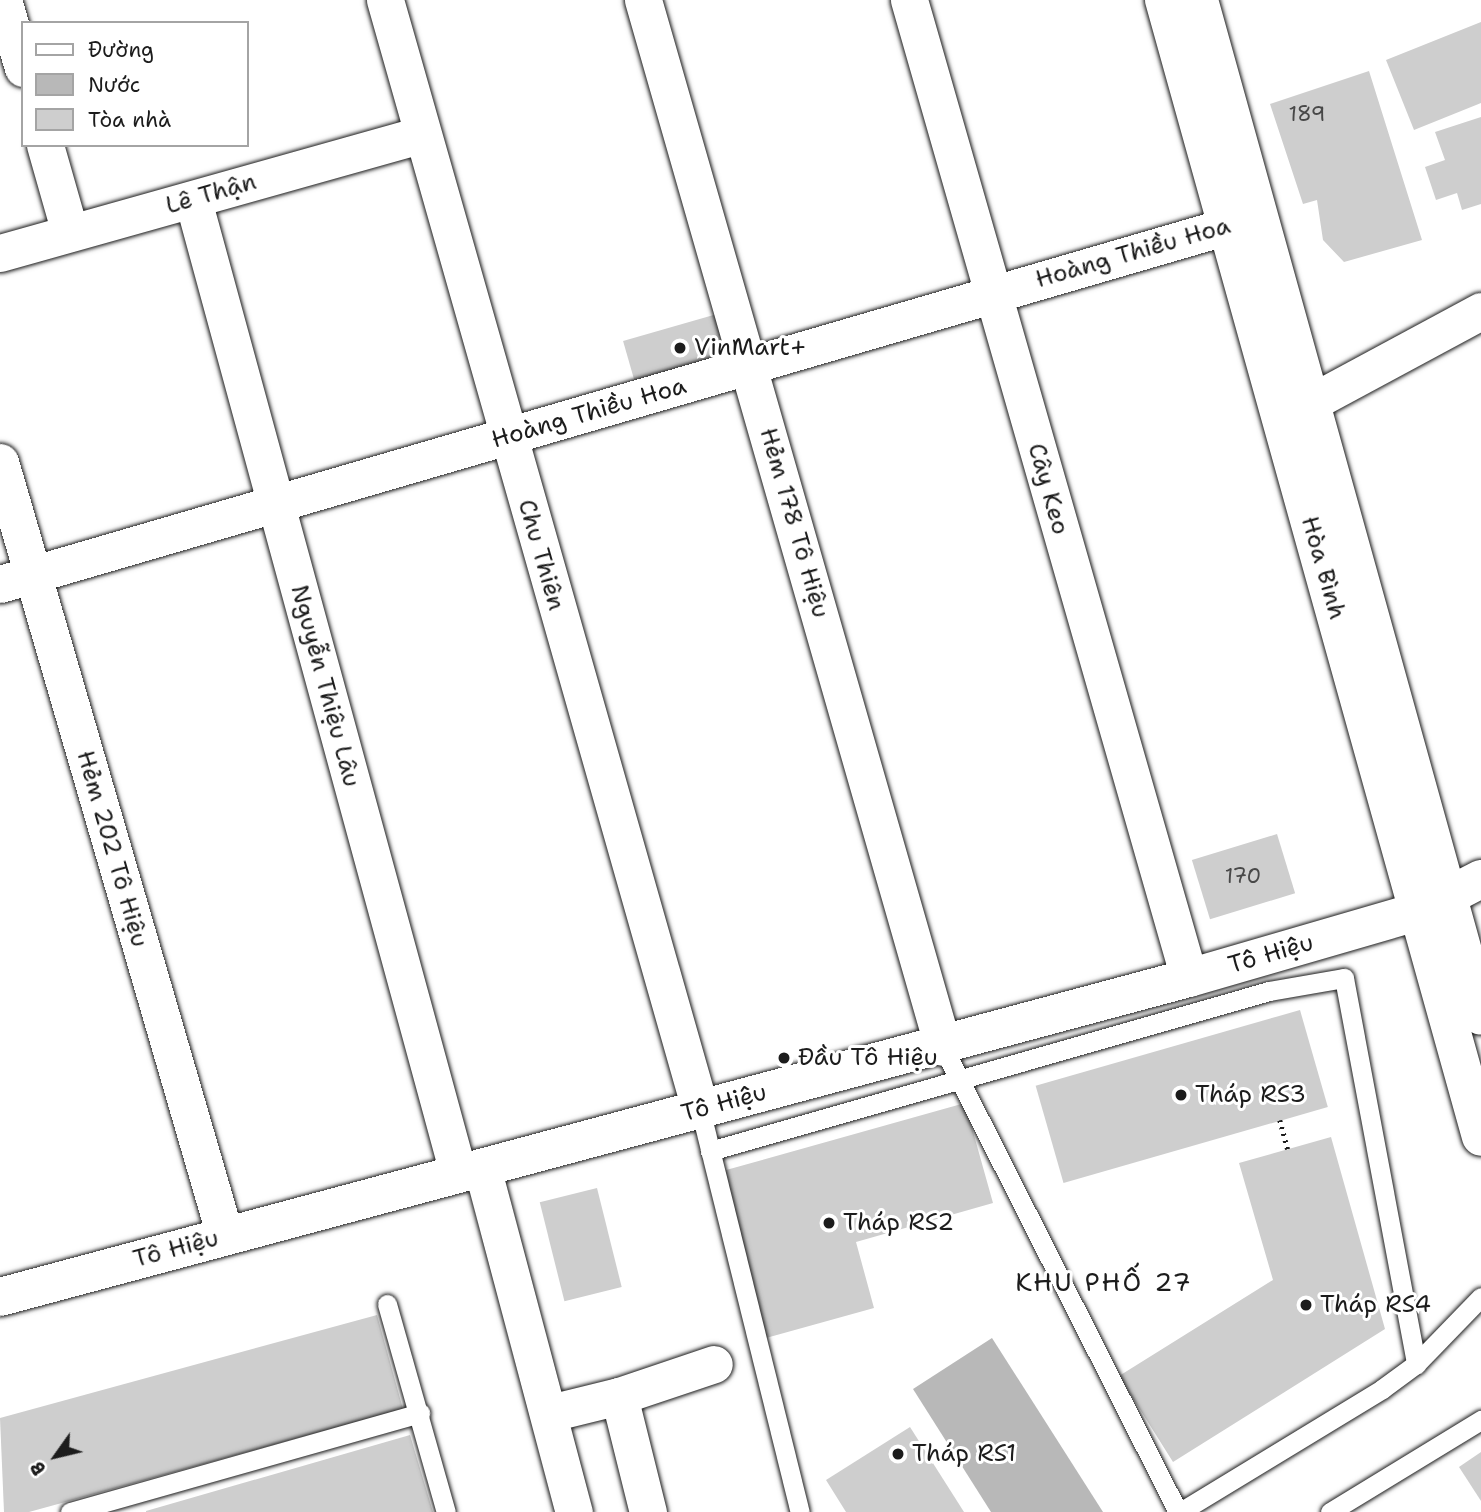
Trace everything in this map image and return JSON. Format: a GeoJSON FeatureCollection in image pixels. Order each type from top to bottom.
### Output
{"type":"FeatureCollection","features":[{"type":"Feature","properties":{"kind":"main road","name":"Hòa Bình"},"geometry":{"type":"LineString","coordinates":[[1164,0],[1310,403],[1433,906],[1481,1137]]}},
{"type":"Feature","properties":{"kind":"main road","name":"Hòa Bình"},"geometry":{"type":"LineString","coordinates":[[1199,0],[1243,221],[1433,906],[1481,1016]]}},
{"type":"Feature","properties":{"kind":"main road","name":"Tô Hiệu"},"geometry":{"type":"LineString","coordinates":[[0,1297],[700,1109],[943,1047],[1188,978],[1433,906],[1481,879]]}},
{"type":"Feature","properties":{"kind":"street"},"geometry":{"type":"LineString","coordinates":[[3,0],[21,61]]}},
{"type":"Feature","properties":{"kind":"street","name":"Chu Thiên"},"geometry":{"type":"LineString","coordinates":[[385,0],[506,436],[700,1109]]}},
{"type":"Feature","properties":{"kind":"street","name":"Hẻm 178 Tô Hiệu"},"geometry":{"type":"LineString","coordinates":[[643,0],[943,1047]]}},
{"type":"Feature","properties":{"kind":"street","name":"Cây Keo"},"geometry":{"type":"LineString","coordinates":[[909,0],[1188,978]]}},
{"type":"Feature","properties":{"kind":"street","name":"Lê Thận"},"geometry":{"type":"LineString","coordinates":[[0,253],[422,134]]}},
{"type":"Feature","properties":{"kind":"street"},"geometry":{"type":"LineString","coordinates":[[46,147],[70,233]]}},
{"type":"Feature","properties":{"kind":"street","name":"Nguyễn Thiệu Lâu"},"geometry":{"type":"LineString","coordinates":[[193,200],[276,504],[470,1170],[551,1413],[574,1512]]}},
{"type":"Feature","properties":{"kind":"street","name":"Hoàng Thiều Hoa"},"geometry":{"type":"LineString","coordinates":[[16,579],[750,368],[1243,221]]}},
{"type":"Feature","properties":{"kind":"street"},"geometry":{"type":"LineString","coordinates":[[1310,403],[1481,311]]}},
{"type":"Feature","properties":{"kind":"street","name":"Hẻm 202 Tô Hiệu"},"geometry":{"type":"LineString","coordinates":[[0,462],[16,579],[225,1236]]}},
{"type":"Feature","properties":{"kind":"street"},"geometry":{"type":"LineString","coordinates":[[551,1413],[619,1396],[714,1364]]}},
{"type":"Feature","properties":{"kind":"street"},"geometry":{"type":"LineString","coordinates":[[619,1396],[648,1512]]}},
{"type":"Feature","properties":{"kind":"lane"},"geometry":{"type":"LineString","coordinates":[[710,1151],[959,1083],[1269,991],[1344,978],[1416,1364]]}},
{"type":"Feature","properties":{"kind":"lane"},"geometry":{"type":"LineString","coordinates":[[943,1047],[1179,1512],[1416,1364],[1481,1297]]}},
{"type":"Feature","properties":{"kind":"lane"},"geometry":{"type":"LineString","coordinates":[[700,1109],[800,1512]]}},
{"type":"Feature","properties":{"kind":"lane"},"geometry":{"type":"LineString","coordinates":[[387,1304],[446,1512]]}},
{"type":"Feature","properties":{"kind":"lane"},"geometry":{"type":"LineString","coordinates":[[71,1512],[420,1413]]}},
{"type":"Feature","properties":{"kind":"lane"},"geometry":{"type":"LineString","coordinates":[[1330,1512],[1481,1420]]}},
{"type":"Feature","properties":{"kind":"path"},"geometry":{"type":"LineString","coordinates":[[1280,1120],[1288,1149]]}},
{"type":"Feature","properties":{"kind":"water"},"geometry":{"type":"Polygon","coordinates":[[[992,1338],[1103,1512],[991,1512],[913,1389],[992,1338]]]}},
{"type":"Feature","properties":{"kind":"building"},"geometry":{"type":"Polygon","coordinates":[[[1481,22],[1481,103],[1414,130],[1386,60],[1481,22]]]}},
{"type":"Feature","properties":{"kind":"building"},"geometry":{"type":"Polygon","coordinates":[[[1369,71],[1422,240],[1344,262],[1323,240],[1317,200],[1303,204],[1270,104],[1369,71]]]}},
{"type":"Feature","properties":{"kind":"building"},"geometry":{"type":"Polygon","coordinates":[[[1481,117],[1481,204],[1462,210],[1457,193],[1436,200],[1425,167],[1445,160],[1435,132],[1481,117]]]}},
{"type":"Feature","properties":{"kind":"building","name":"VinMart+"},"geometry":{"type":"Polygon","coordinates":[[[724,312],[737,356],[636,385],[623,341],[724,312]]]}},
{"type":"Feature","properties":{"kind":"building"},"geometry":{"type":"Polygon","coordinates":[[[1277,834],[1295,893],[1210,919],[1192,860],[1277,834]]]}},
{"type":"Feature","properties":{"kind":"building","name":"Tháp RS3"},"geometry":{"type":"Polygon","coordinates":[[[1300,1010],[1328,1107],[1063,1183],[1036,1086],[1300,1010]]]}},
{"type":"Feature","properties":{"kind":"building","name":"Tháp RS2"},"geometry":{"type":"Polygon","coordinates":[[[965,1103],[993,1203],[856,1242],[874,1308],[766,1338],[719,1172],[965,1103]]]}},
{"type":"Feature","properties":{"kind":"building","name":"Tháp RS4"},"geometry":{"type":"Polygon","coordinates":[[[1331,1137],[1385,1329],[1173,1462],[1119,1376],[1273,1280],[1239,1163],[1331,1137]]]}},
{"type":"Feature","properties":{"kind":"building"},"geometry":{"type":"Polygon","coordinates":[[[597,1188],[622,1287],[564,1301],[540,1202],[597,1188]]]}},
{"type":"Feature","properties":{"kind":"building"},"geometry":{"type":"Polygon","coordinates":[[[377,1315],[403,1409],[29,1512],[4,1512],[0,1418],[377,1315]]]}},
{"type":"Feature","properties":{"kind":"building","name":"Tháp RS1"},"geometry":{"type":"Polygon","coordinates":[[[910,1427],[964,1512],[846,1512],[826,1480],[910,1427]]]}},
{"type":"Feature","properties":{"kind":"building"},"geometry":{"type":"Polygon","coordinates":[[[410,1435],[433,1512],[146,1512],[146,1511],[410,1435]]]}},
{"type":"Feature","properties":{"kind":"building"},"geometry":{"type":"Polygon","coordinates":[[[1481,1452],[1481,1501],[1459,1467],[1481,1452]]]}},
{"type":"Feature","properties":{"kind":"place","name":"VinMart+"},"geometry":{"type":"Point","coordinates":[680,348]}},
{"type":"Feature","properties":{"kind":"place","name":"Đầu Tô Hiệu"},"geometry":{"type":"Point","coordinates":[784,1058]}},
{"type":"Feature","properties":{"kind":"place","name":"Tháp RS3"},"geometry":{"type":"Point","coordinates":[1181,1095]}},
{"type":"Feature","properties":{"kind":"place","name":"Tháp RS2"},"geometry":{"type":"Point","coordinates":[829,1223]}},
{"type":"Feature","properties":{"kind":"place","name":"Tháp RS4"},"geometry":{"type":"Point","coordinates":[1306,1305]}},
{"type":"Feature","properties":{"kind":"place","name":"Tháp RS1"},"geometry":{"type":"Point","coordinates":[898,1454]}},
{"type":"Feature","properties":{"kind":"district","name":"KHU PHỐ 27"},"geometry":{"type":"Point","coordinates":[1104,1282]}}]}
